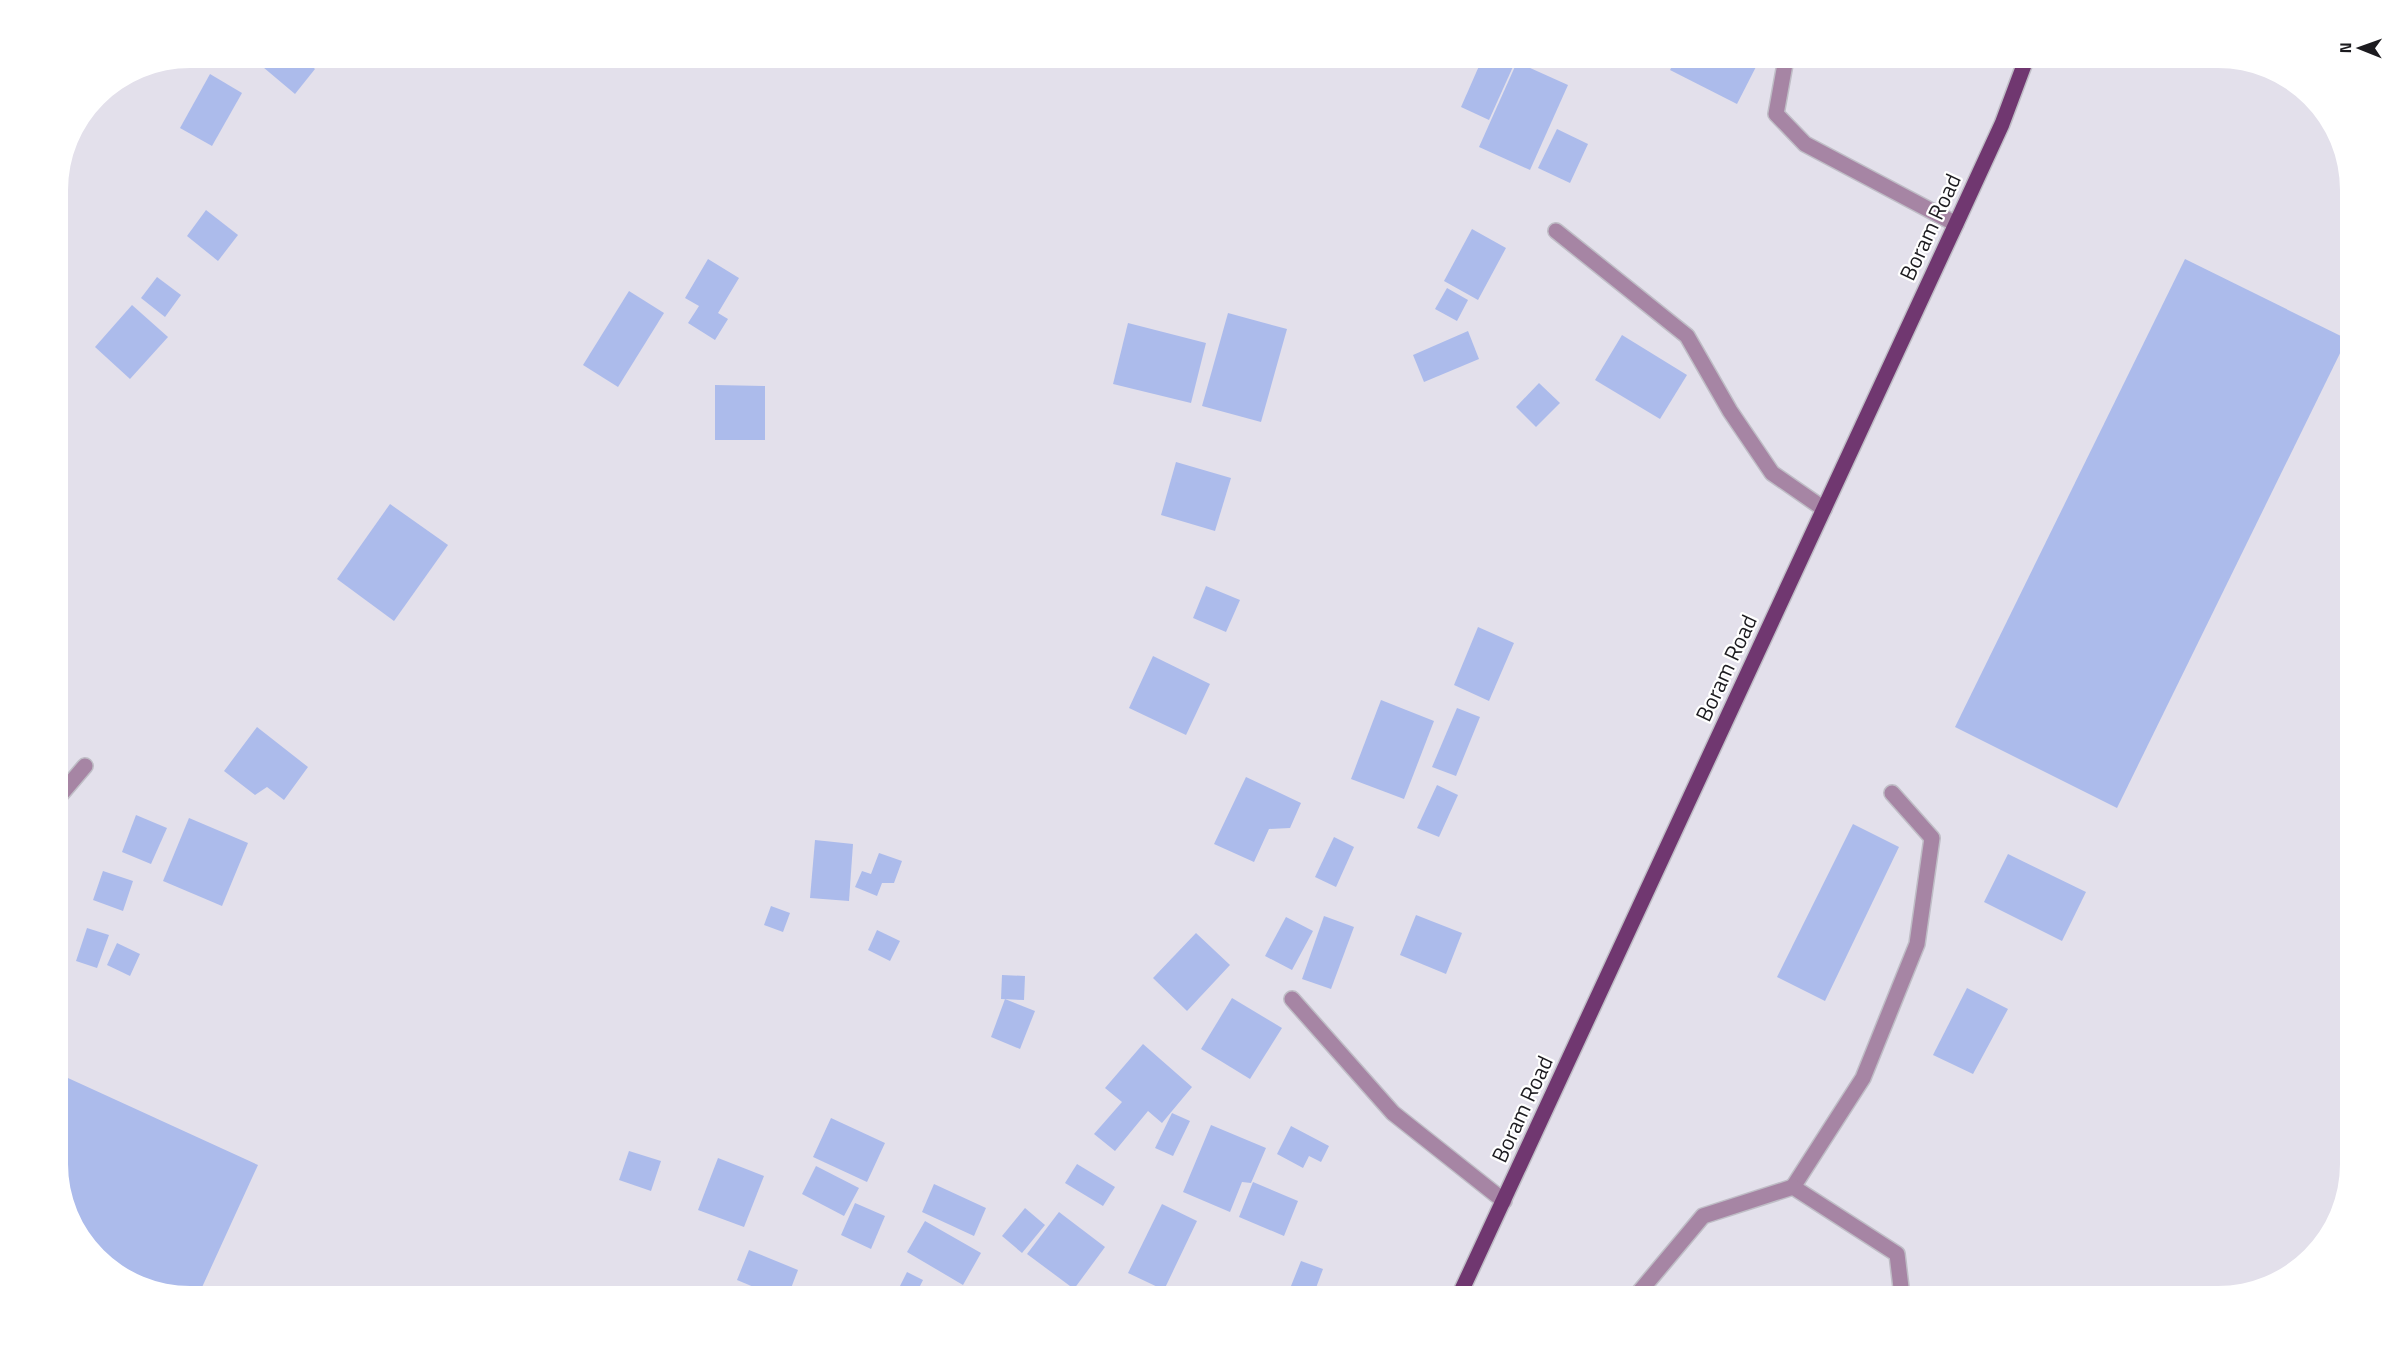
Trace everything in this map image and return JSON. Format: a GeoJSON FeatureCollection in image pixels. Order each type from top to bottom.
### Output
{"type":"FeatureCollection","features":[{"type":"Feature","properties":{"kind":"main road","name":"Boram Road"},"geometry":{"type":"LineString","coordinates":[[1464,1286],[2002,124],[2023,68]]}},
{"type":"Feature","properties":{"kind":"street"},"geometry":{"type":"LineString","coordinates":[[1784,68],[1776,114],[1805,144],[1956,224]]}},
{"type":"Feature","properties":{"kind":"street"},"geometry":{"type":"LineString","coordinates":[[1556,231],[1687,336],[1730,411],[1772,473],[1824,509]]}},
{"type":"Feature","properties":{"kind":"street"},"geometry":{"type":"LineString","coordinates":[[68,786],[85,766]]}},
{"type":"Feature","properties":{"kind":"street"},"geometry":{"type":"LineString","coordinates":[[1644,1286],[1703,1216],[1792,1187],[1863,1078],[1917,945],[1932,838],[1892,792]]}},
{"type":"Feature","properties":{"kind":"street"},"geometry":{"type":"LineString","coordinates":[[1292,999],[1393,1113],[1504,1201]]}},
{"type":"Feature","properties":{"kind":"street"},"geometry":{"type":"LineString","coordinates":[[1792,1187],[1898,1254],[1901,1286]]}},
{"type":"Feature","properties":{"kind":"building"},"geometry":{"type":"Polygon","coordinates":[[[264,68],[314,68],[295,94],[264,68]]]}},
{"type":"Feature","properties":{"kind":"building"},"geometry":{"type":"Polygon","coordinates":[[[1478,68],[1512,68],[1489,120],[1461,107],[1478,68]]]}},
{"type":"Feature","properties":{"kind":"building"},"geometry":{"type":"Polygon","coordinates":[[[1514,68],[1530,68],[1568,85],[1530,170],[1479,147],[1514,68]]]}},
{"type":"Feature","properties":{"kind":"building"},"geometry":{"type":"Polygon","coordinates":[[[1671,68],[1755,68],[1737,104],[1670,70],[1671,68]]]}},
{"type":"Feature","properties":{"kind":"building"},"geometry":{"type":"Polygon","coordinates":[[[210,74],[242,93],[212,146],[180,128],[210,74]]]}},
{"type":"Feature","properties":{"kind":"building"},"geometry":{"type":"Polygon","coordinates":[[[1557,129],[1588,144],[1570,183],[1538,168],[1557,129]]]}},
{"type":"Feature","properties":{"kind":"building"},"geometry":{"type":"Polygon","coordinates":[[[206,210],[238,235],[218,261],[187,236],[206,210]]]}},
{"type":"Feature","properties":{"kind":"building"},"geometry":{"type":"Polygon","coordinates":[[[1472,229],[1506,248],[1478,300],[1444,281],[1472,229]]]}},
{"type":"Feature","properties":{"kind":"building"},"geometry":{"type":"Polygon","coordinates":[[[708,259],[739,278],[718,313],[728,319],[715,340],[688,323],[699,306],[685,298],[708,259]]]}},
{"type":"Feature","properties":{"kind":"building"},"geometry":{"type":"Polygon","coordinates":[[[2185,259],[2340,336],[2340,353],[2117,808],[1955,727],[2185,259]]]}},
{"type":"Feature","properties":{"kind":"building"},"geometry":{"type":"Polygon","coordinates":[[[157,277],[181,295],[165,317],[141,298],[157,277]]]}},
{"type":"Feature","properties":{"kind":"building"},"geometry":{"type":"Polygon","coordinates":[[[1447,288],[1468,300],[1457,321],[1435,309],[1447,288]]]}},
{"type":"Feature","properties":{"kind":"building"},"geometry":{"type":"Polygon","coordinates":[[[629,291],[664,313],[618,387],[583,365],[629,291]]]}},
{"type":"Feature","properties":{"kind":"building"},"geometry":{"type":"Polygon","coordinates":[[[132,305],[168,337],[130,379],[95,347],[132,305]]]}},
{"type":"Feature","properties":{"kind":"building"},"geometry":{"type":"Polygon","coordinates":[[[1228,313],[1287,329],[1261,422],[1202,406],[1228,313]]]}},
{"type":"Feature","properties":{"kind":"building"},"geometry":{"type":"Polygon","coordinates":[[[1128,323],[1206,343],[1191,403],[1113,384],[1128,323]]]}},
{"type":"Feature","properties":{"kind":"building"},"geometry":{"type":"Polygon","coordinates":[[[1468,331],[1479,359],[1424,382],[1413,355],[1468,331]]]}},
{"type":"Feature","properties":{"kind":"building"},"geometry":{"type":"Polygon","coordinates":[[[1622,335],[1687,375],[1660,419],[1595,380],[1622,335]]]}},
{"type":"Feature","properties":{"kind":"building"},"geometry":{"type":"Polygon","coordinates":[[[1539,383],[1560,403],[1536,427],[1516,407],[1539,383]]]}},
{"type":"Feature","properties":{"kind":"building"},"geometry":{"type":"Polygon","coordinates":[[[715,385],[765,386],[765,440],[715,440],[715,385]]]}},
{"type":"Feature","properties":{"kind":"building"},"geometry":{"type":"Polygon","coordinates":[[[1176,462],[1231,478],[1215,531],[1161,515],[1176,462]]]}},
{"type":"Feature","properties":{"kind":"building"},"geometry":{"type":"Polygon","coordinates":[[[390,504],[448,545],[394,621],[337,579],[390,504]]]}},
{"type":"Feature","properties":{"kind":"building"},"geometry":{"type":"Polygon","coordinates":[[[1206,586],[1240,600],[1226,632],[1193,618],[1206,586]]]}},
{"type":"Feature","properties":{"kind":"building"},"geometry":{"type":"Polygon","coordinates":[[[1478,627],[1514,643],[1489,701],[1454,685],[1478,627]]]}},
{"type":"Feature","properties":{"kind":"building"},"geometry":{"type":"Polygon","coordinates":[[[1153,656],[1210,684],[1186,735],[1129,708],[1153,656]]]}},
{"type":"Feature","properties":{"kind":"building"},"geometry":{"type":"Polygon","coordinates":[[[1381,700],[1434,721],[1404,799],[1351,779],[1381,700]]]}},
{"type":"Feature","properties":{"kind":"building"},"geometry":{"type":"Polygon","coordinates":[[[1457,708],[1480,717],[1456,776],[1432,767],[1457,708]]]}},
{"type":"Feature","properties":{"kind":"building"},"geometry":{"type":"Polygon","coordinates":[[[257,727],[308,767],[284,800],[267,787],[255,795],[224,771],[257,727]]]}},
{"type":"Feature","properties":{"kind":"building"},"geometry":{"type":"Polygon","coordinates":[[[1246,777],[1301,803],[1290,828],[1269,829],[1254,862],[1214,844],[1246,777]]]}},
{"type":"Feature","properties":{"kind":"building"},"geometry":{"type":"Polygon","coordinates":[[[1437,785],[1458,795],[1439,837],[1417,828],[1437,785]]]}},
{"type":"Feature","properties":{"kind":"building"},"geometry":{"type":"Polygon","coordinates":[[[136,815],[167,828],[151,864],[122,852],[136,815]]]}},
{"type":"Feature","properties":{"kind":"building"},"geometry":{"type":"Polygon","coordinates":[[[189,818],[248,843],[222,906],[163,881],[189,818]]]}},
{"type":"Feature","properties":{"kind":"building"},"geometry":{"type":"Polygon","coordinates":[[[1853,824],[1899,847],[1825,1001],[1777,977],[1853,824]]]}},
{"type":"Feature","properties":{"kind":"building"},"geometry":{"type":"Polygon","coordinates":[[[1334,837],[1354,847],[1336,887],[1315,877],[1334,837]]]}},
{"type":"Feature","properties":{"kind":"building"},"geometry":{"type":"Polygon","coordinates":[[[815,840],[853,844],[849,901],[810,898],[815,840]]]}},
{"type":"Feature","properties":{"kind":"building"},"geometry":{"type":"Polygon","coordinates":[[[879,853],[902,861],[894,883],[882,883],[877,896],[855,887],[862,871],[871,874],[879,853]]]}},
{"type":"Feature","properties":{"kind":"building"},"geometry":{"type":"Polygon","coordinates":[[[2008,854],[2086,892],[2062,941],[1984,902],[2008,854]]]}},
{"type":"Feature","properties":{"kind":"building"},"geometry":{"type":"Polygon","coordinates":[[[103,871],[133,881],[123,911],[93,900],[103,871]]]}},
{"type":"Feature","properties":{"kind":"building"},"geometry":{"type":"Polygon","coordinates":[[[771,906],[790,913],[783,932],[764,925],[771,906]]]}},
{"type":"Feature","properties":{"kind":"building"},"geometry":{"type":"Polygon","coordinates":[[[1416,915],[1462,933],[1446,974],[1400,955],[1416,915]]]}},
{"type":"Feature","properties":{"kind":"building"},"geometry":{"type":"Polygon","coordinates":[[[1324,916],[1354,927],[1331,989],[1302,979],[1324,916]]]}},
{"type":"Feature","properties":{"kind":"building"},"geometry":{"type":"Polygon","coordinates":[[[1286,917],[1313,931],[1292,970],[1265,956],[1286,917]]]}},
{"type":"Feature","properties":{"kind":"building"},"geometry":{"type":"Polygon","coordinates":[[[87,928],[109,935],[97,968],[76,961],[87,928]]]}},
{"type":"Feature","properties":{"kind":"building"},"geometry":{"type":"Polygon","coordinates":[[[877,930],[900,941],[890,961],[868,950],[877,930]]]}},
{"type":"Feature","properties":{"kind":"building"},"geometry":{"type":"Polygon","coordinates":[[[1196,933],[1230,965],[1187,1011],[1153,978],[1196,933]]]}},
{"type":"Feature","properties":{"kind":"building"},"geometry":{"type":"Polygon","coordinates":[[[117,943],[140,954],[130,976],[107,965],[117,943]]]}},
{"type":"Feature","properties":{"kind":"building"},"geometry":{"type":"Polygon","coordinates":[[[1002,975],[1025,976],[1024,1000],[1001,999],[1002,975]]]}},
{"type":"Feature","properties":{"kind":"building"},"geometry":{"type":"Polygon","coordinates":[[[1967,988],[2008,1009],[1973,1074],[1933,1055],[1967,988]]]}},
{"type":"Feature","properties":{"kind":"building"},"geometry":{"type":"Polygon","coordinates":[[[1232,998],[1282,1028],[1250,1079],[1201,1049],[1232,998]]]}},
{"type":"Feature","properties":{"kind":"building"},"geometry":{"type":"Polygon","coordinates":[[[1005,999],[1035,1011],[1020,1049],[991,1037],[1005,999]]]}},
{"type":"Feature","properties":{"kind":"building"},"geometry":{"type":"Polygon","coordinates":[[[1143,1044],[1192,1087],[1162,1123],[1148,1111],[1115,1151],[1094,1134],[1122,1102],[1105,1088],[1143,1044]]]}},
{"type":"Feature","properties":{"kind":"building"},"geometry":{"type":"Polygon","coordinates":[[[68,1078],[258,1165],[203,1286],[173,1284],[143,1276],[122,1265],[98,1244],[80,1218],[74,1203],[68,1172],[68,1078]]]}},
{"type":"Feature","properties":{"kind":"building"},"geometry":{"type":"Polygon","coordinates":[[[1172,1113],[1190,1121],[1173,1156],[1155,1148],[1172,1113]]]}},
{"type":"Feature","properties":{"kind":"building"},"geometry":{"type":"Polygon","coordinates":[[[831,1118],[885,1143],[867,1182],[813,1157],[831,1118]]]}},
{"type":"Feature","properties":{"kind":"building"},"geometry":{"type":"Polygon","coordinates":[[[1211,1125],[1266,1148],[1251,1183],[1242,1182],[1230,1212],[1183,1192],[1211,1125]]]}},
{"type":"Feature","properties":{"kind":"building"},"geometry":{"type":"Polygon","coordinates":[[[1291,1126],[1329,1146],[1321,1162],[1309,1156],[1303,1168],[1277,1154],[1291,1126]]]}},
{"type":"Feature","properties":{"kind":"building"},"geometry":{"type":"Polygon","coordinates":[[[629,1151],[661,1161],[651,1191],[619,1180],[629,1151]]]}},
{"type":"Feature","properties":{"kind":"building"},"geometry":{"type":"Polygon","coordinates":[[[718,1158],[764,1176],[744,1227],[698,1210],[718,1158]]]}},
{"type":"Feature","properties":{"kind":"building"},"geometry":{"type":"Polygon","coordinates":[[[1077,1164],[1115,1187],[1103,1206],[1065,1183],[1077,1164]]]}},
{"type":"Feature","properties":{"kind":"building"},"geometry":{"type":"Polygon","coordinates":[[[816,1166],[859,1188],[844,1216],[802,1194],[816,1166]]]}},
{"type":"Feature","properties":{"kind":"building"},"geometry":{"type":"Polygon","coordinates":[[[1253,1182],[1298,1201],[1284,1236],[1239,1217],[1253,1182]]]}},
{"type":"Feature","properties":{"kind":"building"},"geometry":{"type":"Polygon","coordinates":[[[934,1184],[986,1208],[974,1236],[922,1212],[934,1184]]]}},
{"type":"Feature","properties":{"kind":"building"},"geometry":{"type":"Polygon","coordinates":[[[855,1203],[885,1216],[871,1249],[841,1235],[855,1203]]]}},
{"type":"Feature","properties":{"kind":"building"},"geometry":{"type":"Polygon","coordinates":[[[1162,1204],[1197,1221],[1166,1286],[1156,1286],[1128,1273],[1162,1204]]]}},
{"type":"Feature","properties":{"kind":"building"},"geometry":{"type":"Polygon","coordinates":[[[1025,1208],[1045,1225],[1022,1253],[1002,1236],[1025,1208]]]}},
{"type":"Feature","properties":{"kind":"building"},"geometry":{"type":"Polygon","coordinates":[[[1059,1212],[1105,1247],[1076,1286],[1070,1286],[1027,1254],[1059,1212]]]}},
{"type":"Feature","properties":{"kind":"building"},"geometry":{"type":"Polygon","coordinates":[[[925,1221],[981,1253],[963,1285],[907,1252],[925,1221]]]}},
{"type":"Feature","properties":{"kind":"building"},"geometry":{"type":"Polygon","coordinates":[[[749,1250],[798,1270],[792,1286],[751,1286],[737,1280],[749,1250]]]}},
{"type":"Feature","properties":{"kind":"building"},"geometry":{"type":"Polygon","coordinates":[[[1301,1261],[1323,1269],[1317,1286],[1291,1286],[1301,1261]]]}},
{"type":"Feature","properties":{"kind":"building"},"geometry":{"type":"Polygon","coordinates":[[[907,1272],[923,1280],[920,1286],[900,1286],[907,1272]]]}}]}
